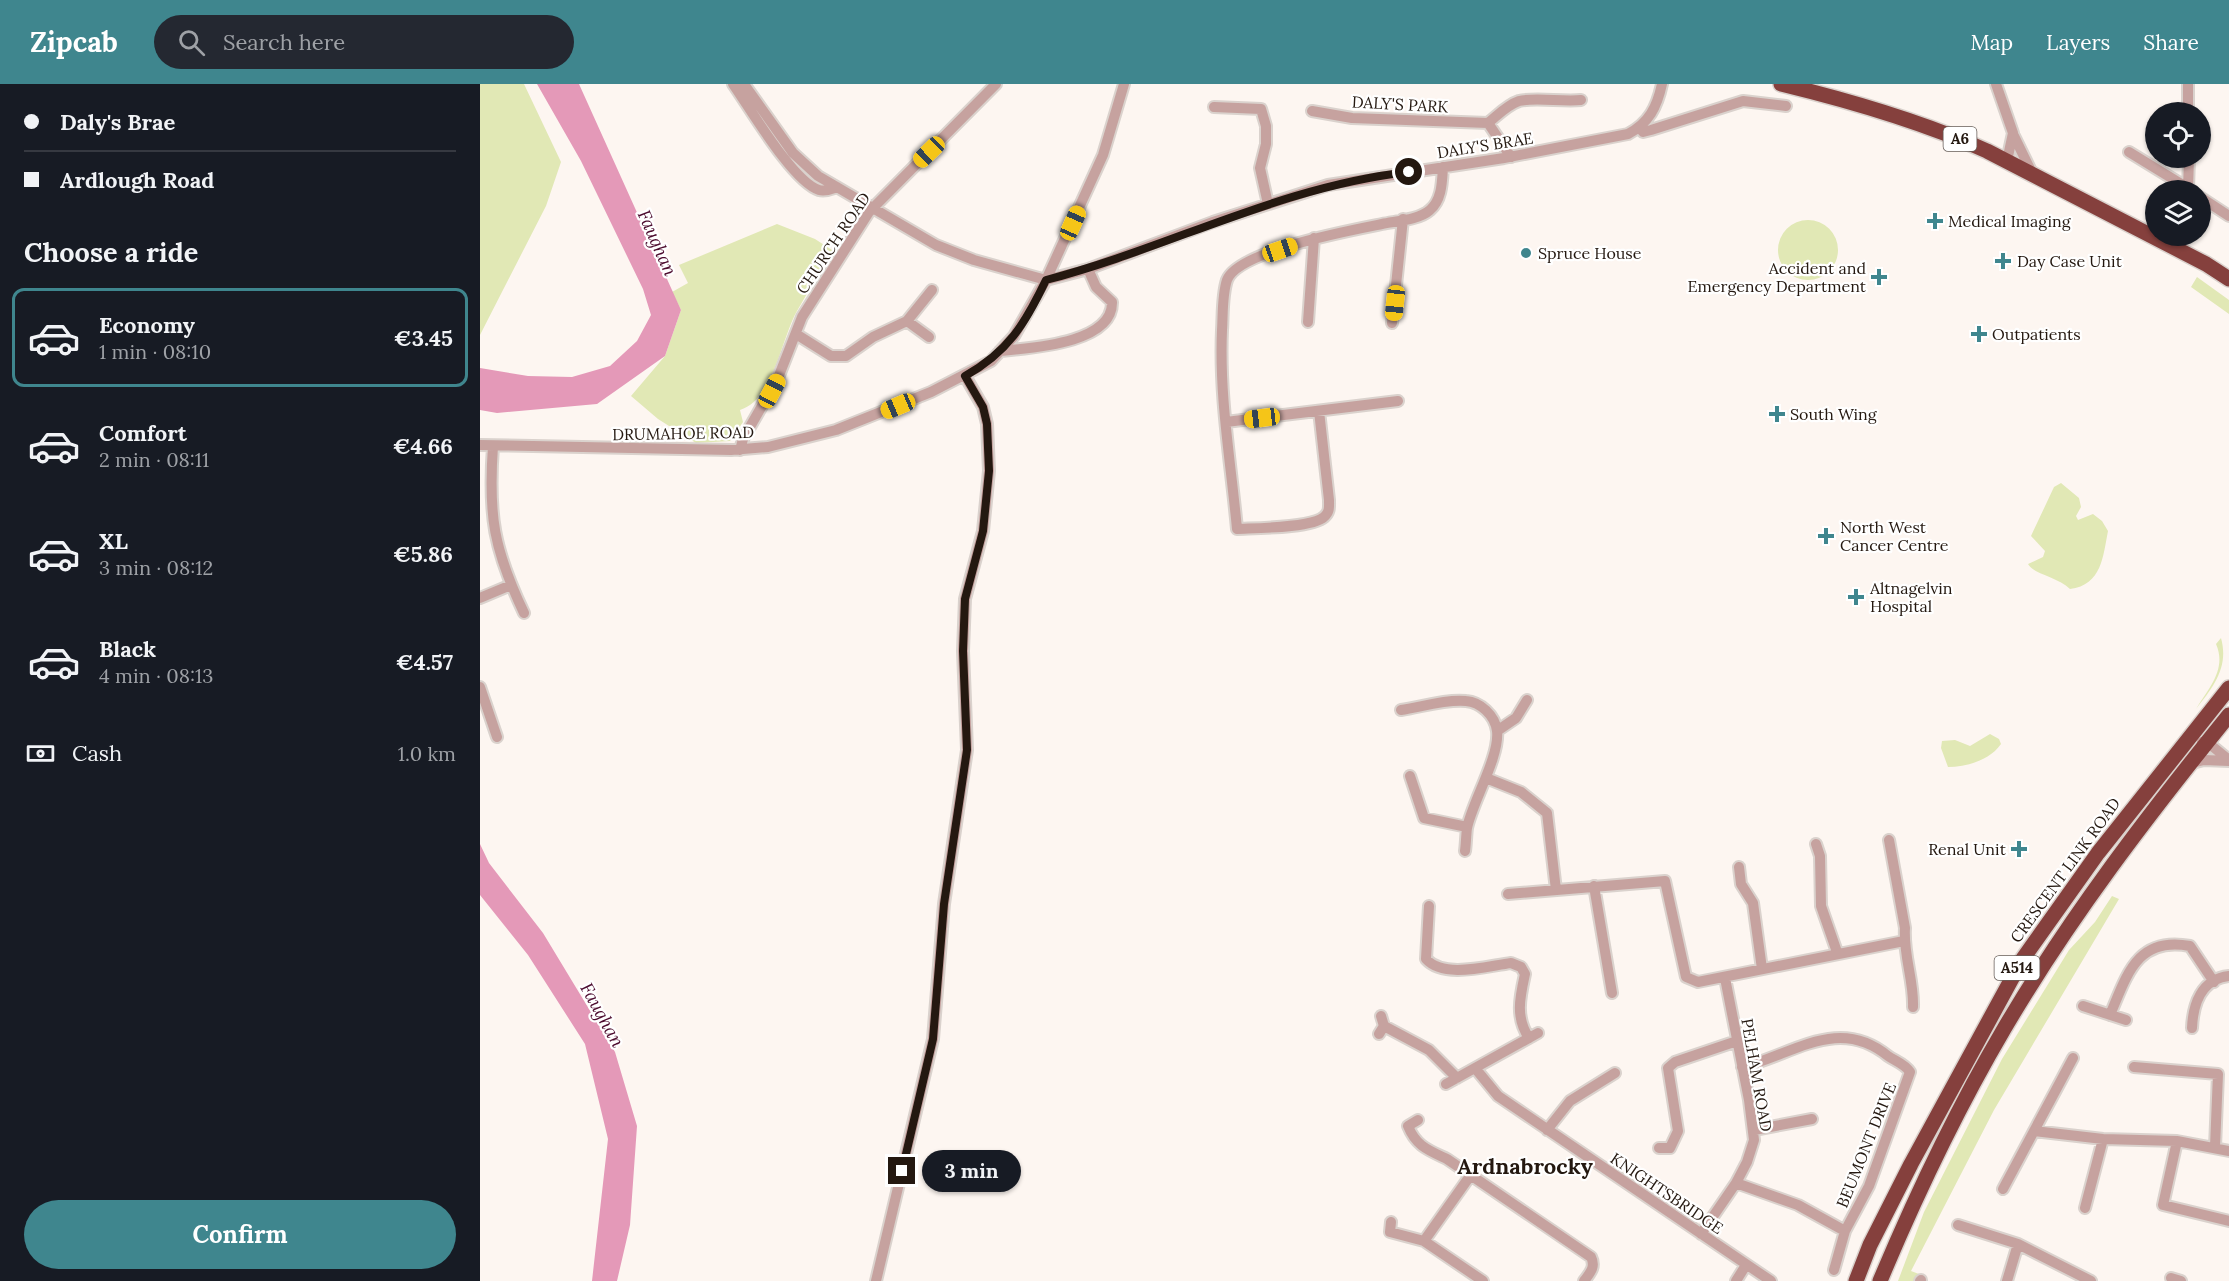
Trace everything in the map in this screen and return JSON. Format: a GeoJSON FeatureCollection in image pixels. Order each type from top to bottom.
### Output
{"type":"FeatureCollection","features":[{"type":"Feature","properties":{"kind":"highway","name":"A6"},"geometry":{"type":"LineString","coordinates":[[1781,84],[1952,135],[2033,174],[2206,264],[2229,279]]}},
{"type":"Feature","properties":{"kind":"highway","name":"CRESCENT LINK ROAD"},"geometry":{"type":"LineString","coordinates":[[1856,1281],[1870,1245],[1911,1164],[2022,960],[2098,853],[2229,688]]}},
{"type":"Feature","properties":{"kind":"highway","name":"A514"},"geometry":{"type":"LineString","coordinates":[[1880,1281],[1908,1214],[2005,1028],[2099,883],[2229,715]]}},
{"type":"Feature","properties":{"kind":"street"},"geometry":{"type":"LineString","coordinates":[[734,84],[801,170],[837,187],[951,251],[991,266],[1046,280]]}},
{"type":"Feature","properties":{"kind":"street"},"geometry":{"type":"LineString","coordinates":[[744,84],[801,170]]}},
{"type":"Feature","properties":{"kind":"street","name":"CHURCH ROAD"},"geometry":{"type":"LineString","coordinates":[[740,450],[743,439],[778,378],[816,294],[872,207],[996,84]]}},
{"type":"Feature","properties":{"kind":"street","name":"DRUMAHOE ROAD"},"geometry":{"type":"LineString","coordinates":[[480,445],[740,450],[768,447],[836,430],[965,376],[991,361],[1014,336],[1046,280],[1103,155],[1124,84]]}},
{"type":"Feature","properties":{"kind":"street"},"geometry":{"type":"LineString","coordinates":[[1640,128],[1656,106],[1662,84]]}},
{"type":"Feature","properties":{"kind":"street"},"geometry":{"type":"LineString","coordinates":[[1996,84],[2019,151],[2033,174]]}},
{"type":"Feature","properties":{"kind":"street"},"geometry":{"type":"LineString","coordinates":[[2188,84],[2188,102]]}},
{"type":"Feature","properties":{"kind":"street"},"geometry":{"type":"LineString","coordinates":[[1511,157],[1488,123],[1521,100],[1562,102],[1581,100]]}},
{"type":"Feature","properties":{"kind":"street","name":"DALY'S BRAE"},"geometry":{"type":"LineString","coordinates":[[1046,280],[1089,269],[1268,204],[1351,180],[1511,157],[1615,137],[1640,128],[1643,132],[1743,101],[1786,106]]}},
{"type":"Feature","properties":{"kind":"street"},"geometry":{"type":"LineString","coordinates":[[1214,107],[1261,109],[1266,126],[1266,144],[1260,168],[1268,204]]}},
{"type":"Feature","properties":{"kind":"street","name":"DALY'S PARK"},"geometry":{"type":"LineString","coordinates":[[1312,111],[1352,118],[1488,123]]}},
{"type":"Feature","properties":{"kind":"street"},"geometry":{"type":"LineString","coordinates":[[2007,161],[2013,133]]}},
{"type":"Feature","properties":{"kind":"street"},"geometry":{"type":"LineString","coordinates":[[2129,152],[2174,180]]}},
{"type":"Feature","properties":{"kind":"street"},"geometry":{"type":"LineString","coordinates":[[1319,411],[1329,510],[1319,520],[1237,530],[1220,378],[1227,280],[1234,270],[1246,262],[1314,238],[1403,219],[1430,210],[1440,195],[1443,168]]}},
{"type":"Feature","properties":{"kind":"street"},"geometry":{"type":"LineString","coordinates":[[2211,204],[2229,216]]}},
{"type":"Feature","properties":{"kind":"street"},"geometry":{"type":"LineString","coordinates":[[1392,323],[1403,219]]}},
{"type":"Feature","properties":{"kind":"street"},"geometry":{"type":"LineString","coordinates":[[1308,322],[1314,238]]}},
{"type":"Feature","properties":{"kind":"street"},"geometry":{"type":"LineString","coordinates":[[1000,351],[1060,343],[1084,337],[1097,329],[1112,309],[1112,302],[1099,291],[1089,269]]}},
{"type":"Feature","properties":{"kind":"street"},"geometry":{"type":"LineString","coordinates":[[796,334],[831,356],[839,357],[908,321],[932,290]]}},
{"type":"Feature","properties":{"kind":"street"},"geometry":{"type":"LineString","coordinates":[[908,321],[929,337]]}},
{"type":"Feature","properties":{"kind":"street"},"geometry":{"type":"LineString","coordinates":[[876,1281],[933,1039],[944,904],[967,750],[963,651],[965,599],[983,531],[989,471],[987,424],[983,407],[965,376]]}},
{"type":"Feature","properties":{"kind":"street"},"geometry":{"type":"LineString","coordinates":[[1226,422],[1398,401]]}},
{"type":"Feature","properties":{"kind":"street"},"geometry":{"type":"LineString","coordinates":[[493,446],[490,486],[494,535],[511,585],[524,613]]}},
{"type":"Feature","properties":{"kind":"street"},"geometry":{"type":"LineString","coordinates":[[480,598],[511,585]]}},
{"type":"Feature","properties":{"kind":"street"},"geometry":{"type":"LineString","coordinates":[[480,687],[497,736]]}},
{"type":"Feature","properties":{"kind":"street"},"geometry":{"type":"LineString","coordinates":[[1497,730],[1516,718],[1527,700]]}},
{"type":"Feature","properties":{"kind":"street"},"geometry":{"type":"LineString","coordinates":[[1401,710],[1477,703],[1490,715],[1497,730],[1486,778],[1467,827],[1465,851]]}},
{"type":"Feature","properties":{"kind":"street"},"geometry":{"type":"LineString","coordinates":[[2186,740],[2207,742],[2229,760]]}},
{"type":"Feature","properties":{"kind":"street"},"geometry":{"type":"LineString","coordinates":[[2192,763],[2204,760],[2229,760]]}},
{"type":"Feature","properties":{"kind":"street"},"geometry":{"type":"LineString","coordinates":[[1410,776],[1424,818],[1467,827]]}},
{"type":"Feature","properties":{"kind":"street"},"geometry":{"type":"LineString","coordinates":[[1486,778],[1521,792],[1547,813],[1556,890]]}},
{"type":"Feature","properties":{"kind":"street"},"geometry":{"type":"LineString","coordinates":[[1889,840],[1905,928],[1904,941],[1914,993],[1913,1007]]}},
{"type":"Feature","properties":{"kind":"street"},"geometry":{"type":"LineString","coordinates":[[1816,843],[1820,856],[1821,906],[1838,952]]}},
{"type":"Feature","properties":{"kind":"street"},"geometry":{"type":"LineString","coordinates":[[1739,867],[1741,884],[1753,903],[1762,969]]}},
{"type":"Feature","properties":{"kind":"street"},"geometry":{"type":"LineString","coordinates":[[1509,894],[1665,881],[1686,977],[1698,982],[1838,952],[1904,941]]}},
{"type":"Feature","properties":{"kind":"street"},"geometry":{"type":"LineString","coordinates":[[1594,886],[1612,993]]}},
{"type":"Feature","properties":{"kind":"street"},"geometry":{"type":"LineString","coordinates":[[1429,906],[1426,959],[1443,969],[1511,963],[1521,966],[1525,974],[1520,1008],[1522,1027],[1533,1035],[1446,1084]]}},
{"type":"Feature","properties":{"kind":"street"},"geometry":{"type":"LineString","coordinates":[[2110,1016],[2127,974],[2146,952],[2162,944],[2190,946],[2214,982]]}},
{"type":"Feature","properties":{"kind":"street"},"geometry":{"type":"LineString","coordinates":[[2192,1028],[2193,1005],[2207,986],[2229,976]]}},
{"type":"Feature","properties":{"kind":"street","name":"PELHAM ROAD"},"geometry":{"type":"LineString","coordinates":[[1701,1234],[1736,1183],[1749,1156],[1754,1130],[1725,978]]}},
{"type":"Feature","properties":{"kind":"street"},"geometry":{"type":"LineString","coordinates":[[2083,1006],[2126,1020]]}},
{"type":"Feature","properties":{"kind":"street"},"geometry":{"type":"LineString","coordinates":[[1381,1025],[1429,1050],[1457,1078]]}},
{"type":"Feature","properties":{"kind":"street","name":"BEUMONT DRIVE"},"geometry":{"type":"LineString","coordinates":[[1742,1067],[1780,1055],[1811,1041],[1828,1038],[1859,1040],[1876,1046],[1907,1068],[1910,1077],[1869,1186],[1845,1231],[1834,1270]]}},
{"type":"Feature","properties":{"kind":"street"},"geometry":{"type":"LineString","coordinates":[[1659,1148],[1670,1148],[1677,1131],[1668,1068],[1675,1062],[1737,1041]]}},
{"type":"Feature","properties":{"kind":"street"},"geometry":{"type":"LineString","coordinates":[[2003,1189],[2073,1058]]}},
{"type":"Feature","properties":{"kind":"street"},"geometry":{"type":"LineString","coordinates":[[2134,1067],[2218,1074],[2215,1147]]}},
{"type":"Feature","properties":{"kind":"street","name":"KNIGHTSBRIDGE"},"geometry":{"type":"LineString","coordinates":[[1475,1068],[1494,1093],[1771,1281]]}},
{"type":"Feature","properties":{"kind":"street"},"geometry":{"type":"LineString","coordinates":[[1547,1130],[1570,1101],[1612,1080]]}},
{"type":"Feature","properties":{"kind":"street"},"geometry":{"type":"LineString","coordinates":[[1754,1130],[1812,1119]]}},
{"type":"Feature","properties":{"kind":"street"},"geometry":{"type":"LineString","coordinates":[[1418,1120],[1408,1126],[1414,1140],[1591,1257],[1592,1270],[1584,1281]]}},
{"type":"Feature","properties":{"kind":"street"},"geometry":{"type":"LineString","coordinates":[[2034,1131],[2103,1139],[2176,1141],[2229,1151]]}},
{"type":"Feature","properties":{"kind":"street"},"geometry":{"type":"LineString","coordinates":[[2085,1209],[2103,1139]]}},
{"type":"Feature","properties":{"kind":"street"},"geometry":{"type":"LineString","coordinates":[[2176,1141],[2163,1206],[2229,1221]]}},
{"type":"Feature","properties":{"kind":"street"},"geometry":{"type":"LineString","coordinates":[[1425,1241],[1470,1176]]}},
{"type":"Feature","properties":{"kind":"street","name":"BEUMONT DRIVE"},"geometry":{"type":"LineString","coordinates":[[1736,1183],[1798,1205],[1845,1231]]}},
{"type":"Feature","properties":{"kind":"street"},"geometry":{"type":"LineString","coordinates":[[1391,1222],[1390,1232],[1425,1241],[1476,1279]]}},
{"type":"Feature","properties":{"kind":"street"},"geometry":{"type":"LineString","coordinates":[[1958,1225],[2018,1244],[2091,1281]]}},
{"type":"Feature","properties":{"kind":"street"},"geometry":{"type":"LineString","coordinates":[[2007,1281],[2018,1244]]}},
{"type":"Feature","properties":{"kind":"street"},"geometry":{"type":"LineString","coordinates":[[1736,1281],[1746,1265]]}},
{"type":"Feature","properties":{"kind":"green space"},"geometry":{"type":"Polygon","coordinates":[[[480,84],[524,84],[561,162],[546,206],[480,335],[480,84]]]}},
{"type":"Feature","properties":{"kind":"green space"},"geometry":{"type":"Polygon","coordinates":[[[1808,220],[1825,225],[1833,233],[1838,250],[1833,267],[1825,275],[1808,280],[1791,275],[1783,267],[1778,250],[1783,233],[1791,225],[1808,220]]]}},
{"type":"Feature","properties":{"kind":"green space"},"geometry":{"type":"Polygon","coordinates":[[[777,224],[815,239],[835,252],[797,311],[769,381],[752,404],[740,410],[743,422],[730,441],[696,443],[658,419],[631,396],[665,356],[681,310],[672,292],[688,283],[679,265],[777,224]]]}},
{"type":"Feature","properties":{"kind":"green space"},"geometry":{"type":"Polygon","coordinates":[[[2197,277],[2229,300],[2229,314],[2191,287],[2197,277]]]}},
{"type":"Feature","properties":{"kind":"green space"},"geometry":{"type":"Polygon","coordinates":[[[2061,483],[2079,498],[2081,507],[2076,516],[2078,520],[2093,514],[2102,521],[2108,531],[2102,559],[2095,575],[2089,582],[2070,589],[2028,564],[2043,557],[2045,551],[2031,536],[2054,487],[2061,483]]]}},
{"type":"Feature","properties":{"kind":"green space"},"geometry":{"type":"Polygon","coordinates":[[[2221,638],[2223,658],[2218,676],[2196,709],[2218,670],[2219,653],[2216,644],[2221,638]]]}},
{"type":"Feature","properties":{"kind":"green space"},"geometry":{"type":"Polygon","coordinates":[[[1990,734],[1999,739],[2001,744],[1991,754],[1970,764],[1948,767],[1941,748],[1942,741],[1955,740],[1970,746],[1990,734]]]}},
{"type":"Feature","properties":{"kind":"green space"},"geometry":{"type":"Polygon","coordinates":[[[2112,896],[2119,899],[1994,1110],[1911,1271],[1919,1274],[1915,1281],[1898,1281],[1924,1212],[2002,1059],[2069,950],[2095,922],[2112,896]]]}},
{"type":"Feature","properties":{"kind":"shaded area"},"geometry":{"type":"Polygon","coordinates":[[[537,84],[579,84],[681,310],[665,356],[597,404],[497,413],[480,410],[480,368],[528,376],[572,377],[610,366],[637,341],[651,315],[643,289],[581,161],[537,84]]]}},
{"type":"Feature","properties":{"kind":"shaded area"},"geometry":{"type":"Polygon","coordinates":[[[480,844],[489,863],[543,933],[615,1052],[637,1126],[630,1225],[617,1281],[592,1281],[608,1139],[585,1044],[528,955],[480,895],[480,844]]]}},
{"type":"Feature","properties":{"kind":"place","name":"Medical Imaging"},"geometry":{"type":"Point","coordinates":[1935,221]}},
{"type":"Feature","properties":{"kind":"place","name":"Spruce House"},"geometry":{"type":"Point","coordinates":[1526,253]}},
{"type":"Feature","properties":{"kind":"place","name":"Day Case Unit"},"geometry":{"type":"Point","coordinates":[2003,261]}},
{"type":"Feature","properties":{"kind":"place","name":"Accident and Emergency Department"},"geometry":{"type":"Point","coordinates":[1879,277]}},
{"type":"Feature","properties":{"kind":"place","name":"Outpatients"},"geometry":{"type":"Point","coordinates":[1979,334]}},
{"type":"Feature","properties":{"kind":"place","name":"South Wing"},"geometry":{"type":"Point","coordinates":[1777,414]}},
{"type":"Feature","properties":{"kind":"place","name":"North West Cancer Centre"},"geometry":{"type":"Point","coordinates":[1826,536]}},
{"type":"Feature","properties":{"kind":"place","name":"Altnagelvin Hospital"},"geometry":{"type":"Point","coordinates":[1856,597]}},
{"type":"Feature","properties":{"kind":"place","name":"Renal Unit"},"geometry":{"type":"Point","coordinates":[2019,849]}},
{"type":"Feature","properties":{"kind":"district","name":"Ardnabrocky"},"geometry":{"type":"Point","coordinates":[1525,1166]}},
{"type":"Feature","properties":{"kind":"route"},"geometry":{"type":"LineString","coordinates":[[902,1171],[933,1039],[944,904],[967,750],[963,651],[965,599],[983,531],[989,471],[987,424],[983,407],[965,376],[991,361],[1014,336],[1034,305],[1046,280],[1089,269],[1213,222],[1304,192],[1351,180],[1409,172]]}},
{"type":"Feature","properties":{"kind":"water label","name":"Faughan"},"geometry":{"type":"Point","coordinates":[657,243]}},
{"type":"Feature","properties":{"kind":"water label","name":"Faughan"},"geometry":{"type":"Point","coordinates":[602,1015]}}]}
